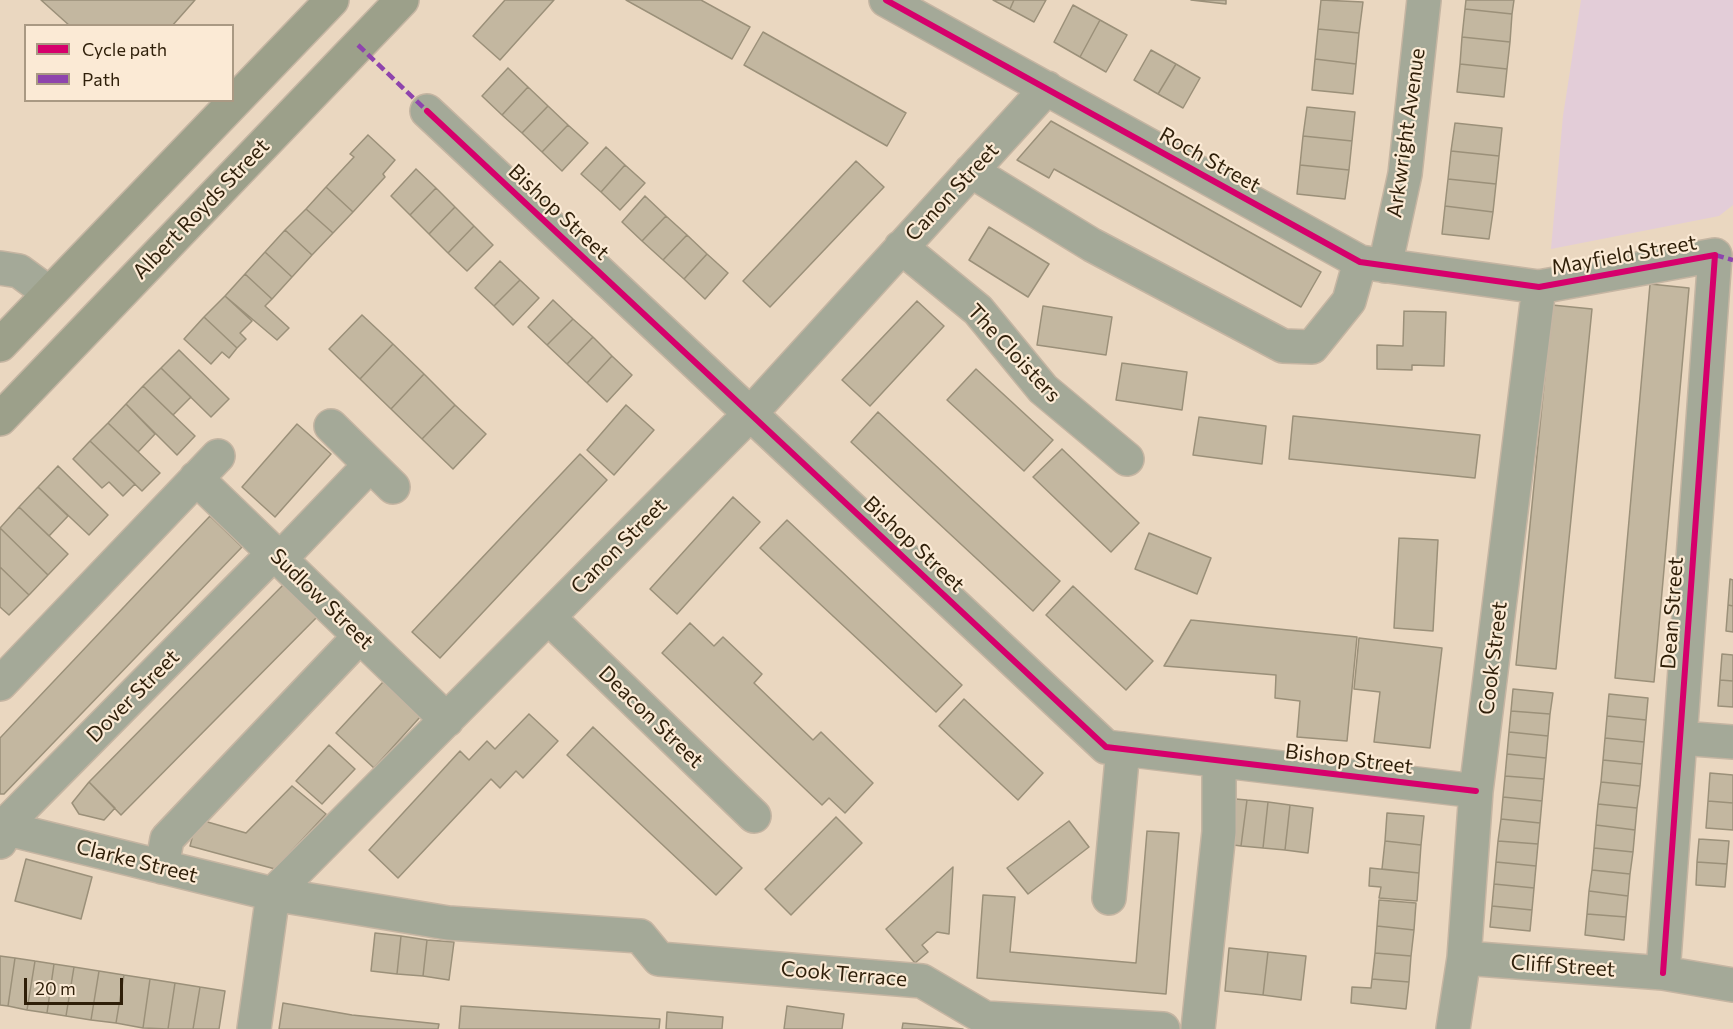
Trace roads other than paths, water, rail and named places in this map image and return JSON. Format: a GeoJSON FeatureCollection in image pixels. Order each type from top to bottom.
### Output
{"type":"FeatureCollection","features":[{"type":"Feature","properties":{"kind":"main road"},"geometry":{"type":"LineString","coordinates":[[234,101],[332,0]]}},
{"type":"Feature","properties":{"kind":"main road","name":"Albert Royds Street"},"geometry":{"type":"LineString","coordinates":[[0,419],[402,0]]}},
{"type":"Feature","properties":{"kind":"main road"},"geometry":{"type":"LineString","coordinates":[[0,345],[233,102]]}},
{"type":"Feature","properties":{"kind":"street","name":"Roch Street"},"geometry":{"type":"LineString","coordinates":[[886,0],[1372,264],[1539,287]]}},
{"type":"Feature","properties":{"kind":"street","name":"Arkwright Avenue"},"geometry":{"type":"LineString","coordinates":[[970,171],[1092,245],[1283,346],[1311,346],[1349,301],[1372,264],[1405,174],[1424,0]]}},
{"type":"Feature","properties":{"kind":"street","name":"Canon Street"},"geometry":{"type":"LineString","coordinates":[[273,894],[750,414],[1047,88]]}},
{"type":"Feature","properties":{"kind":"street","name":"Bishop Street"},"geometry":{"type":"LineString","coordinates":[[427,111],[1106,747],[1476,790]]}},
{"type":"Feature","properties":{"kind":"street","name":"The Cloisters"},"geometry":{"type":"LineString","coordinates":[[901,247],[978,310],[1043,389],[1127,459]]}},
{"type":"Feature","properties":{"kind":"street","name":"Mayfield Street"},"geometry":{"type":"LineString","coordinates":[[1539,287],[1715,255]]}},
{"type":"Feature","properties":{"kind":"street","name":"Dean Street"},"geometry":{"type":"LineString","coordinates":[[1663,973],[1715,255]]}},
{"type":"Feature","properties":{"kind":"street"},"geometry":{"type":"LineString","coordinates":[[0,268],[19,271],[49,293]]}},
{"type":"Feature","properties":{"kind":"street","name":"Cook Street"},"geometry":{"type":"LineString","coordinates":[[1453,1029],[1464,958],[1476,790],[1539,287]]}},
{"type":"Feature","properties":{"kind":"street","name":"Dover Street"},"geometry":{"type":"LineString","coordinates":[[1,832],[277,556],[382,476],[331,426]]}},
{"type":"Feature","properties":{"kind":"street","name":"Sudlow Street"},"geometry":{"type":"LineString","coordinates":[[0,684],[207,467],[277,556],[447,720]]}},
{"type":"Feature","properties":{"kind":"street","name":"Deacon Street"},"geometry":{"type":"LineString","coordinates":[[549,618],[753,816]]}},
{"type":"Feature","properties":{"kind":"street"},"geometry":{"type":"LineString","coordinates":[[162,867],[167,839],[360,636]]}},
{"type":"Feature","properties":{"kind":"street"},"geometry":{"type":"LineString","coordinates":[[1680,738],[1733,742]]}},
{"type":"Feature","properties":{"kind":"street"},"geometry":{"type":"LineString","coordinates":[[1109,898],[1124,749]]}},
{"type":"Feature","properties":{"kind":"street"},"geometry":{"type":"LineString","coordinates":[[1198,1029],[1219,832],[1219,760]]}},
{"type":"Feature","properties":{"kind":"street","name":"Clarke Street"},"geometry":{"type":"LineString","coordinates":[[1,832],[273,894],[448,923],[640,936]]}},
{"type":"Feature","properties":{"kind":"street"},"geometry":{"type":"LineString","coordinates":[[254,1029],[273,894]]}},
{"type":"Feature","properties":{"kind":"street","name":"Cook Terrace"},"geometry":{"type":"LineString","coordinates":[[640,936],[658,959],[922,981],[985,1018],[1163,1029]]}},
{"type":"Feature","properties":{"kind":"street","name":"Cliff Street"},"geometry":{"type":"LineString","coordinates":[[1464,958],[1663,973],[1733,985]]}}]}
